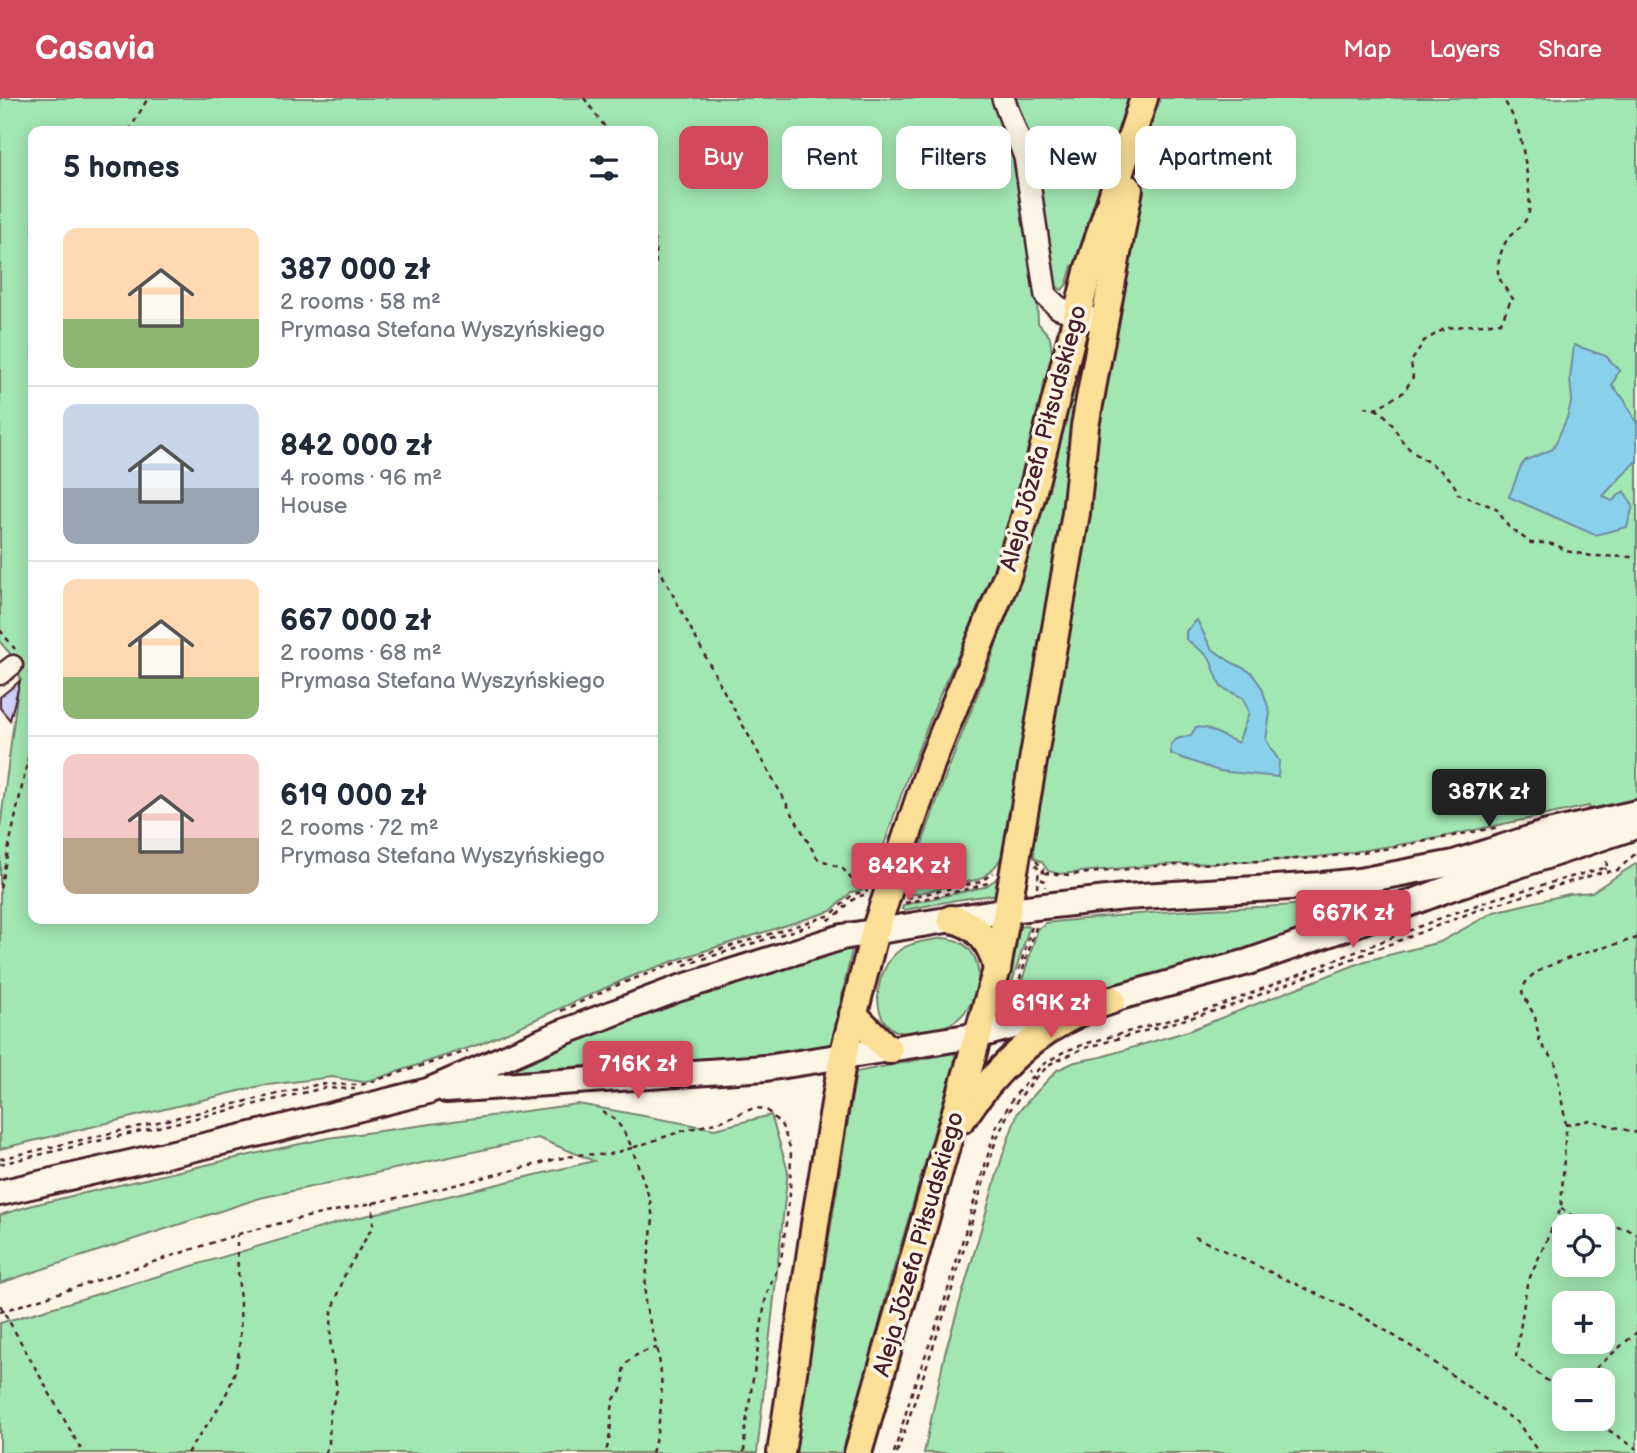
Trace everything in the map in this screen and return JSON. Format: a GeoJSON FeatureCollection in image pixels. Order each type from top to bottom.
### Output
{"type":"FeatureCollection","features":[{"type":"Feature","properties":{"kind":"main road","name":"Aleja Józefa Piłsudskiego"},"geometry":{"type":"LineString","coordinates":[[875,931],[931,764],[1007,576],[1032,494],[1089,268],[1146,98]]}},
{"type":"Feature","properties":{"kind":"main road","name":"Aleja Józefa Piłsudskiego"},"geometry":{"type":"LineString","coordinates":[[997,969],[1008,910],[1007,862],[1076,513],[1085,426],[1146,98]]}},
{"type":"Feature","properties":{"kind":"main road"},"geometry":{"type":"LineString","coordinates":[[0,1193],[428,1091],[561,1033],[677,989],[842,937],[1042,906],[1137,896],[1322,885],[1371,879],[1454,863],[1544,834],[1637,813]]}},
{"type":"Feature","properties":{"kind":"main road"},"geometry":{"type":"LineString","coordinates":[[428,1091],[766,1068],[979,1035],[1208,974],[1307,942],[1450,888],[1637,826]]}},
{"type":"Feature","properties":{"kind":"main road"},"geometry":{"type":"LineString","coordinates":[[951,919],[970,926],[984,937],[993,952],[997,969],[979,1035]]}},
{"type":"Feature","properties":{"kind":"main road"},"geometry":{"type":"LineString","coordinates":[[781,1453],[843,1056],[875,931]]}},
{"type":"Feature","properties":{"kind":"main road"},"geometry":{"type":"LineString","coordinates":[[945,1151],[958,1125],[996,1074],[1028,1070],[1061,1021],[1112,1000]]}},
{"type":"Feature","properties":{"kind":"main road"},"geometry":{"type":"LineString","coordinates":[[853,1014],[889,1050]]}},
{"type":"Feature","properties":{"kind":"main road","name":"Aleja Józefa Piłsudskiego"},"geometry":{"type":"LineString","coordinates":[[858,1453],[979,1035]]}},
{"type":"Feature","properties":{"kind":"street"},"geometry":{"type":"LineString","coordinates":[[1003,98],[1025,157],[1046,296],[1059,308],[1104,323]]}},
{"type":"Feature","properties":{"kind":"path"},"geometry":{"type":"LineString","coordinates":[[132,126],[148,98]]}},
{"type":"Feature","properties":{"kind":"path"},"geometry":{"type":"LineString","coordinates":[[584,98],[604,126]]}},
{"type":"Feature","properties":{"kind":"path"},"geometry":{"type":"LineString","coordinates":[[1375,409],[1404,392],[1413,377],[1411,362],[1424,341],[1446,328],[1501,322],[1510,302],[1514,300],[1503,285],[1498,272],[1503,248],[1509,237],[1521,228],[1530,209],[1530,197],[1518,128],[1503,98]]}},
{"type":"Feature","properties":{"kind":"path"},"geometry":{"type":"LineString","coordinates":[[1364,407],[1386,414],[1413,452],[1445,472],[1456,486],[1458,494],[1496,508],[1508,526],[1531,543],[1557,545],[1566,551],[1592,556],[1637,557]]}},
{"type":"Feature","properties":{"kind":"path"},"geometry":{"type":"LineString","coordinates":[[561,1011],[620,984],[679,962],[831,915],[850,896],[856,892],[867,892],[869,889],[870,882],[854,882],[843,869],[817,858],[658,566]]}},
{"type":"Feature","properties":{"kind":"path"},"geometry":{"type":"LineString","coordinates":[[0,630],[15,649],[15,660],[6,670]]}},
{"type":"Feature","properties":{"kind":"path"},"geometry":{"type":"LineString","coordinates":[[0,888],[28,763]]}},
{"type":"Feature","properties":{"kind":"path"},"geometry":{"type":"LineString","coordinates":[[1044,873],[1070,875],[1157,866],[1319,859],[1412,845],[1498,827]]}},
{"type":"Feature","properties":{"kind":"path"},"geometry":{"type":"LineString","coordinates":[[1028,1070],[1050,1064],[1082,1049],[1228,1007],[1483,908],[1603,872],[1618,870],[1637,852]]}},
{"type":"Feature","properties":{"kind":"path"},"geometry":{"type":"LineString","coordinates":[[1603,872],[1608,853]]}},
{"type":"Feature","properties":{"kind":"path"},"geometry":{"type":"LineString","coordinates":[[888,892],[907,896],[906,898],[980,882],[1007,862],[1033,856],[1032,860],[1041,865],[1044,873],[1042,906],[1039,924],[1009,1014],[1012,1027]]}},
{"type":"Feature","properties":{"kind":"path"},"geometry":{"type":"LineString","coordinates":[[895,1453],[913,1389],[941,1313],[992,1139],[1028,1070],[1065,1051],[1219,1006],[1499,897],[1606,867]]}},
{"type":"Feature","properties":{"kind":"path"},"geometry":{"type":"LineString","coordinates":[[1552,1384],[1516,1356],[1527,1284],[1561,1208],[1566,1125],[1555,1060],[1540,1043],[1535,1017],[1522,992],[1524,983],[1534,974],[1554,964],[1637,938]]}},
{"type":"Feature","properties":{"kind":"path"},"geometry":{"type":"LineString","coordinates":[[0,1161],[320,1084],[361,1085],[472,1049]]}},
{"type":"Feature","properties":{"kind":"path"},"geometry":{"type":"LineString","coordinates":[[0,1161],[324,1087],[339,1088]]}},
{"type":"Feature","properties":{"kind":"path"},"geometry":{"type":"LineString","coordinates":[[2,1312],[237,1234],[439,1189],[557,1159],[584,1154],[606,1155],[719,1122],[754,1108],[766,1109],[782,1126],[791,1150],[790,1194],[781,1260],[766,1296],[745,1430],[744,1453]]}},
{"type":"Feature","properties":{"kind":"path"},"geometry":{"type":"LineString","coordinates":[[602,1112],[610,1115],[620,1125],[632,1148],[650,1200],[653,1219],[645,1304],[662,1371],[662,1397],[660,1423],[652,1453]]}},
{"type":"Feature","properties":{"kind":"path"},"geometry":{"type":"LineString","coordinates":[[1566,1125],[1590,1121],[1637,1133]]}},
{"type":"Feature","properties":{"kind":"path"},"geometry":{"type":"LineString","coordinates":[[325,1453],[329,1444],[330,1413],[337,1390],[330,1339],[332,1312],[345,1275],[373,1226],[373,1202]]}},
{"type":"Feature","properties":{"kind":"path"},"geometry":{"type":"LineString","coordinates":[[1561,1208],[1577,1219],[1637,1234]]}},
{"type":"Feature","properties":{"kind":"path"},"geometry":{"type":"LineString","coordinates":[[187,1453],[214,1415],[232,1380],[239,1346],[237,1234]]}},
{"type":"Feature","properties":{"kind":"path"},"geometry":{"type":"LineString","coordinates":[[1195,1237],[1354,1311],[1420,1352],[1518,1423],[1539,1453]]}},
{"type":"Feature","properties":{"kind":"path"},"geometry":{"type":"LineString","coordinates":[[0,1305],[83,1453]]}},
{"type":"Feature","properties":{"kind":"path"},"geometry":{"type":"LineString","coordinates":[[1596,1368],[1637,1332]]}},
{"type":"Feature","properties":{"kind":"path"},"geometry":{"type":"LineString","coordinates":[[605,1453],[613,1400],[622,1389],[623,1371],[630,1359],[644,1350],[657,1348]]}},
{"type":"Feature","properties":{"kind":"path"},"geometry":{"type":"LineString","coordinates":[[1611,1431],[1637,1448]]}},
{"type":"Feature","properties":{"kind":"green space"},"geometry":{"type":"Polygon","coordinates":[[[0,98],[996,98],[1006,126],[896,126],[896,189],[1011,189],[1011,140],[1017,157],[1037,296],[1038,323],[1050,337],[1053,361],[1033,459],[998,573],[943,687],[907,778],[871,883],[868,883],[866,889],[851,892],[831,911],[630,977],[483,1043],[382,1077],[362,1082],[332,1077],[260,1086],[0,1149],[0,828],[21,666],[0,642],[0,98]]]}},
{"type":"Feature","properties":{"kind":"green space"},"geometry":{"type":"Polygon","coordinates":[[[1013,98],[1133,98],[1121,136],[1121,126],[1025,126],[1025,156],[1013,98]]]}},
{"type":"Feature","properties":{"kind":"green space"},"geometry":{"type":"Polygon","coordinates":[[[1157,98],[1637,98],[1637,808],[1592,818],[1589,806],[1423,841],[1327,856],[1268,861],[1157,865],[1059,874],[1048,871],[1042,862],[1034,858],[1034,852],[1028,852],[1126,244],[1138,189],[1296,189],[1296,126],[1151,126],[1157,98]]]}},
{"type":"Feature","properties":{"kind":"green space"},"geometry":{"type":"Polygon","coordinates":[[[1032,189],[1105,189],[1080,268],[1072,266],[1067,284],[1062,290],[1052,285],[1032,189]]]}},
{"type":"Feature","properties":{"kind":"green space"},"geometry":{"type":"Polygon","coordinates":[[[1083,329],[1088,332],[1089,341],[1072,467],[1009,847],[1005,847],[996,865],[980,879],[910,895],[906,890],[946,775],[992,657],[1040,506],[1083,329]]]}},
{"type":"Feature","properties":{"kind":"green space"},"geometry":{"type":"Polygon","coordinates":[[[1637,863],[1637,1453],[924,1453],[945,1353],[1003,1154],[1018,1112],[1057,1070],[1075,1062],[1188,1031],[1365,961],[1440,942],[1494,912],[1569,894],[1592,892],[1637,863]]]}},
{"type":"Feature","properties":{"kind":"green space"},"geometry":{"type":"Polygon","coordinates":[[[1005,867],[999,894],[902,909],[903,905],[984,887],[995,880],[1005,867]]]}},
{"type":"Feature","properties":{"kind":"green space"},"geometry":{"type":"Polygon","coordinates":[[[1412,887],[1413,892],[1274,944],[1016,1013],[1013,1011],[1038,928],[1045,923],[1210,909],[1338,902],[1412,887]]]}},
{"type":"Feature","properties":{"kind":"green space"},"geometry":{"type":"Polygon","coordinates":[[[1017,927],[1029,928],[1001,1018],[996,1018],[1017,927]]]}},
{"type":"Feature","properties":{"kind":"green space"},"geometry":{"type":"Polygon","coordinates":[[[942,938],[957,941],[975,957],[978,982],[974,996],[968,1008],[949,1024],[938,1029],[914,1033],[898,1032],[887,1025],[881,1014],[878,1001],[883,972],[890,960],[904,947],[942,938]]]}},
{"type":"Feature","properties":{"kind":"green space"},"geometry":{"type":"Polygon","coordinates":[[[849,946],[852,950],[831,1046],[749,1055],[503,1073],[595,1033],[699,993],[849,946]]]}},
{"type":"Feature","properties":{"kind":"green space"},"geometry":{"type":"Polygon","coordinates":[[[953,1053],[954,1065],[886,1295],[849,1453],[794,1453],[856,1072],[953,1053]]]}},
{"type":"Feature","properties":{"kind":"green space"},"geometry":{"type":"Polygon","coordinates":[[[578,1104],[715,1129],[771,1115],[788,1171],[757,1453],[0,1453],[0,1323],[344,1221],[594,1161],[538,1138],[260,1198],[0,1283],[0,1215],[33,1205],[328,1138],[578,1104]]]}},
{"type":"Feature","properties":{"kind":"water"},"geometry":{"type":"Polygon","coordinates":[[[1574,345],[1606,356],[1619,370],[1612,386],[1624,399],[1637,424],[1637,460],[1603,496],[1612,501],[1624,491],[1633,506],[1627,527],[1595,535],[1509,497],[1521,466],[1526,460],[1553,449],[1567,418],[1572,399],[1570,380],[1574,345]]]}},
{"type":"Feature","properties":{"kind":"water"},"geometry":{"type":"Polygon","coordinates":[[[1197,620],[1211,648],[1251,672],[1262,688],[1270,713],[1266,740],[1279,761],[1278,777],[1219,771],[1171,754],[1171,744],[1191,735],[1196,727],[1206,728],[1238,743],[1249,713],[1243,698],[1221,687],[1209,657],[1186,639],[1186,631],[1197,620]]]}},
{"type":"Feature","properties":{"kind":"building"},"geometry":{"type":"Polygon","coordinates":[[[20,681],[10,720],[0,708],[0,697],[20,681]]]}}]}
